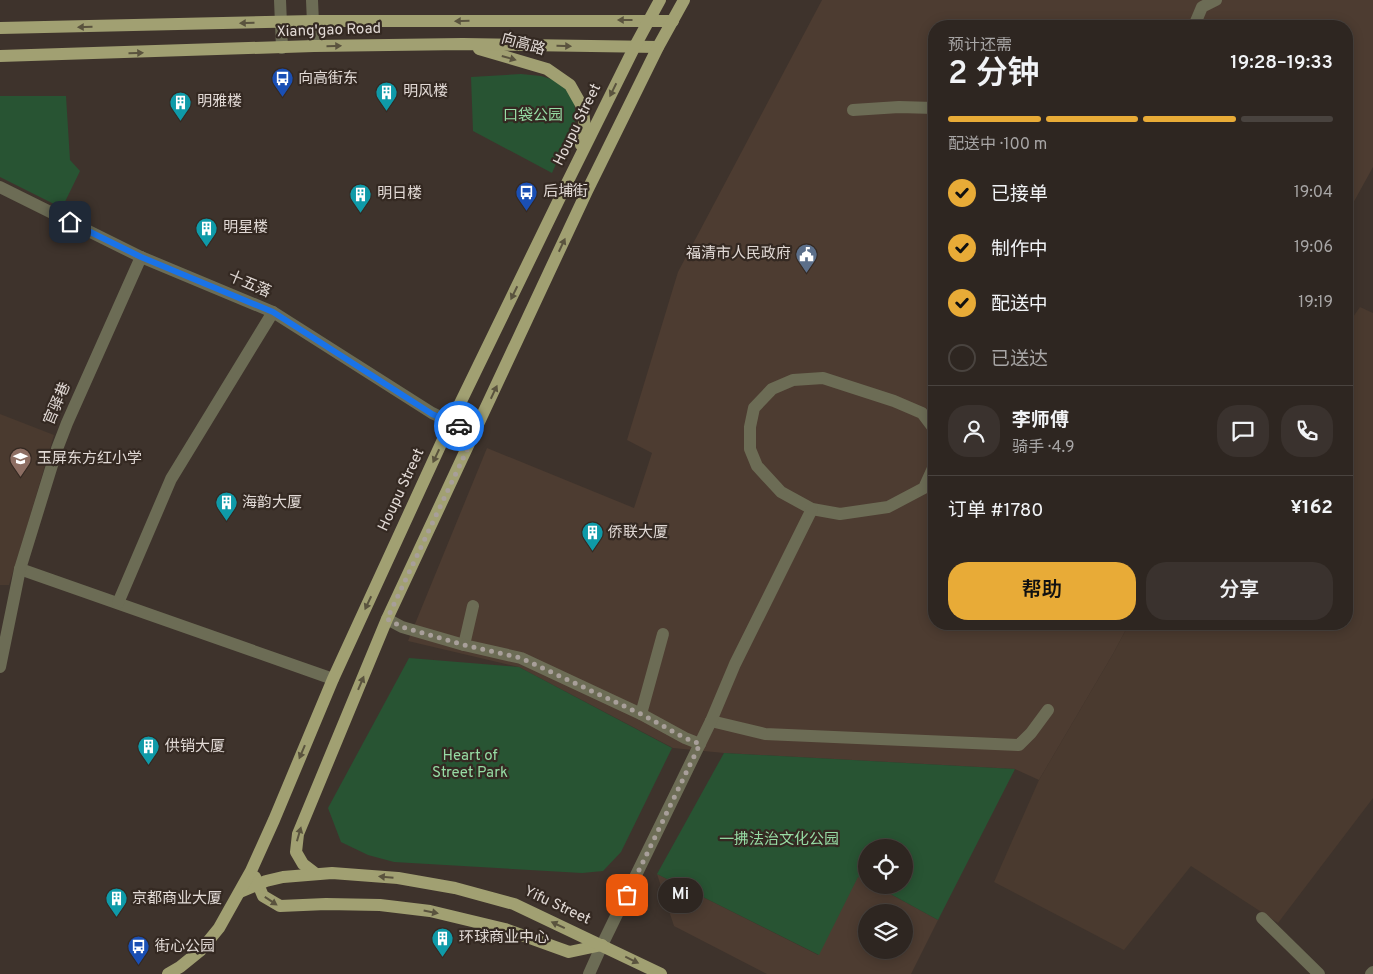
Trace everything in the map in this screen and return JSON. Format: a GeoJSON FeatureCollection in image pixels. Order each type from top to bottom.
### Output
{"type":"FeatureCollection","features":[{"type":"Feature","properties":{"kind":"main road","name":"Houpu Street"},"geometry":{"type":"LineString","coordinates":[[240,892],[274,820],[333,679],[451,422],[573,171],[660,0]]}},
{"type":"Feature","properties":{"kind":"main road"},"geometry":{"type":"LineString","coordinates":[[316,874],[303,864],[296,852],[298,834],[387,619],[586,191],[658,47],[684,0]]}},
{"type":"Feature","properties":{"kind":"main road","name":"Xiang'gao Road"},"geometry":{"type":"LineString","coordinates":[[0,28],[313,21],[673,21]]}},
{"type":"Feature","properties":{"kind":"main road","name":"Xiang'gao Road"},"geometry":{"type":"LineString","coordinates":[[0,56],[314,46],[463,44],[658,47]]}},
{"type":"Feature","properties":{"kind":"main road","name":"向高路"},"geometry":{"type":"LineString","coordinates":[[463,44],[547,69],[570,85],[583,108],[585,130],[573,171]]}},
{"type":"Feature","properties":{"kind":"main road"},"geometry":{"type":"LineString","coordinates":[[257,858],[255,878],[258,884]]}},
{"type":"Feature","properties":{"kind":"main road","name":"Yifu Street"},"geometry":{"type":"LineString","coordinates":[[240,892],[266,880],[316,874],[332,873],[398,878],[455,888],[514,904],[602,945]]}},
{"type":"Feature","properties":{"kind":"main road","name":"Yifu Street"},"geometry":{"type":"LineString","coordinates":[[258,884],[264,896],[280,906],[380,904],[430,911],[505,929],[570,952],[602,945]]}},
{"type":"Feature","properties":{"kind":"main road"},"geometry":{"type":"LineString","coordinates":[[168,974],[182,970],[201,950],[219,928],[240,892]]}},
{"type":"Feature","properties":{"kind":"main road"},"geometry":{"type":"LineString","coordinates":[[602,945],[662,974]]}},
{"type":"Feature","properties":{"kind":"street"},"geometry":{"type":"LineString","coordinates":[[280,0],[282,48]]}},
{"type":"Feature","properties":{"kind":"street"},"geometry":{"type":"LineString","coordinates":[[312,0],[314,46]]}},
{"type":"Feature","properties":{"kind":"street"},"geometry":{"type":"LineString","coordinates":[[1197,20],[1202,7],[1216,0]]}},
{"type":"Feature","properties":{"kind":"street"},"geometry":{"type":"LineString","coordinates":[[853,110],[898,107],[928,108]]}},
{"type":"Feature","properties":{"kind":"street","name":"十五落"},"geometry":{"type":"LineString","coordinates":[[0,187],[141,257],[273,312],[432,414],[475,433]]}},
{"type":"Feature","properties":{"kind":"street","name":"官驿巷"},"geometry":{"type":"LineString","coordinates":[[0,667],[20,569],[57,449],[141,257]]}},
{"type":"Feature","properties":{"kind":"street"},"geometry":{"type":"LineString","coordinates":[[118,603],[172,479],[273,312]]}},
{"type":"Feature","properties":{"kind":"street"},"geometry":{"type":"LineString","coordinates":[[928,422],[922,414],[894,401],[823,378],[792,380],[772,390],[754,408],[750,427],[750,449],[757,466],[781,492],[812,509],[840,514],[888,507],[924,488],[928,479]]}},
{"type":"Feature","properties":{"kind":"street"},"geometry":{"type":"LineString","coordinates":[[588,974],[812,509]]}},
{"type":"Feature","properties":{"kind":"street"},"geometry":{"type":"LineString","coordinates":[[20,569],[333,679]]}},
{"type":"Feature","properties":{"kind":"street"},"geometry":{"type":"LineString","coordinates":[[464,645],[473,606]]}},
{"type":"Feature","properties":{"kind":"street"},"geometry":{"type":"LineString","coordinates":[[387,619],[402,627],[464,645],[521,658],[700,744]]}},
{"type":"Feature","properties":{"kind":"street"},"geometry":{"type":"LineString","coordinates":[[641,714],[663,634]]}},
{"type":"Feature","properties":{"kind":"street"},"geometry":{"type":"LineString","coordinates":[[711,721],[765,734],[1019,745],[1031,734],[1048,710]]}},
{"type":"Feature","properties":{"kind":"street"},"geometry":{"type":"LineString","coordinates":[[1262,918],[1319,974]]}},
{"type":"Feature","properties":{"kind":"shaded area"},"geometry":{"type":"Polygon","coordinates":[[[822,0],[1373,0],[1373,167],[1353,203],[1353,20],[928,20],[928,630],[1126,630],[1039,780],[1015,769],[724,753],[673,748],[519,667],[408,641],[487,448],[634,508],[652,453],[627,440],[678,272],[822,0]]]}},
{"type":"Feature","properties":{"kind":"shaded area"},"geometry":{"type":"Polygon","coordinates":[[[1360,307],[1373,313],[1373,798],[1278,923],[1191,866],[1124,950],[994,882],[1039,780],[1126,630],[1353,630],[1353,317],[1360,307]]]}},
{"type":"Feature","properties":{"kind":"shaded area","name":"玉屏东方红小学"},"geometry":{"type":"Polygon","coordinates":[[[0,414],[54,435],[9,585],[0,585],[0,414]]]}},
{"type":"Feature","properties":{"kind":"shaded area"},"geometry":{"type":"Polygon","coordinates":[[[657,874],[818,955],[858,876],[858,894],[890,894],[909,904],[858,904],[858,959],[913,959],[913,906],[938,920],[911,974],[767,974],[674,926],[657,874]]]}},
{"type":"Feature","properties":{"kind":"green space","name":"口袋公园"},"geometry":{"type":"Polygon","coordinates":[[[521,74],[541,76],[564,83],[574,101],[576,119],[552,173],[473,131],[471,77],[521,74]]]}},
{"type":"Feature","properties":{"kind":"green space"},"geometry":{"type":"Polygon","coordinates":[[[0,96],[66,96],[70,160],[80,171],[62,208],[0,177],[0,96]]]}},
{"type":"Feature","properties":{"kind":"green space","name":"Heart of Street Park"},"geometry":{"type":"Polygon","coordinates":[[[409,658],[519,667],[672,748],[621,852],[603,871],[582,873],[394,862],[368,855],[341,842],[328,808],[409,658]]]}},
{"type":"Feature","properties":{"kind":"green space","name":"一拂法治文化公园"},"geometry":{"type":"Polygon","coordinates":[[[724,753],[1015,769],[938,920],[913,906],[913,904],[909,904],[890,894],[913,894],[913,839],[858,839],[858,877],[819,955],[657,874],[724,753]]]}},
{"type":"Feature","properties":{"kind":"way so far"},"geometry":{"type":"LineString","coordinates":[[459,426],[475,433],[387,619],[402,627],[464,645],[521,658],[700,744],[627,895]]}},
{"type":"Feature","properties":{"kind":"place","name":"向高街东"},"geometry":{"type":"Point","coordinates":[282,98]}},
{"type":"Feature","properties":{"kind":"place","name":"明风楼"},"geometry":{"type":"Point","coordinates":[387,111]}},
{"type":"Feature","properties":{"kind":"place","name":"明雅楼"},"geometry":{"type":"Point","coordinates":[181,121]}},
{"type":"Feature","properties":{"kind":"place","name":"后埔街"},"geometry":{"type":"Point","coordinates":[527,211]}},
{"type":"Feature","properties":{"kind":"place","name":"明日楼"},"geometry":{"type":"Point","coordinates":[361,213]}},
{"type":"Feature","properties":{"kind":"place","name":"明星楼"},"geometry":{"type":"Point","coordinates":[207,247]}},
{"type":"Feature","properties":{"kind":"place","name":"福清市人民政府"},"geometry":{"type":"Point","coordinates":[807,273]}},
{"type":"Feature","properties":{"kind":"place","name":"玉屏东方红小学"},"geometry":{"type":"Point","coordinates":[21,478]}},
{"type":"Feature","properties":{"kind":"place","name":"海韵大厦"},"geometry":{"type":"Point","coordinates":[226,522]}},
{"type":"Feature","properties":{"kind":"place","name":"侨联大厦"},"geometry":{"type":"Point","coordinates":[592,552]}},
{"type":"Feature","properties":{"kind":"place","name":"供销大厦"},"geometry":{"type":"Point","coordinates":[149,766]}},
{"type":"Feature","properties":{"kind":"place","name":"Mi"},"geometry":{"type":"Point","coordinates":[627,895]}},
{"type":"Feature","properties":{"kind":"place","name":"京都商业大厦"},"geometry":{"type":"Point","coordinates":[116,918]}},
{"type":"Feature","properties":{"kind":"place","name":"环球商业中心"},"geometry":{"type":"Point","coordinates":[443,957]}},
{"type":"Feature","properties":{"kind":"place","name":"街心公园"},"geometry":{"type":"Point","coordinates":[139,966]}},
{"type":"Feature","properties":{"kind":"route"},"geometry":{"type":"LineString","coordinates":[[70,222],[141,257],[273,312],[432,414],[459,426]]}}]}
